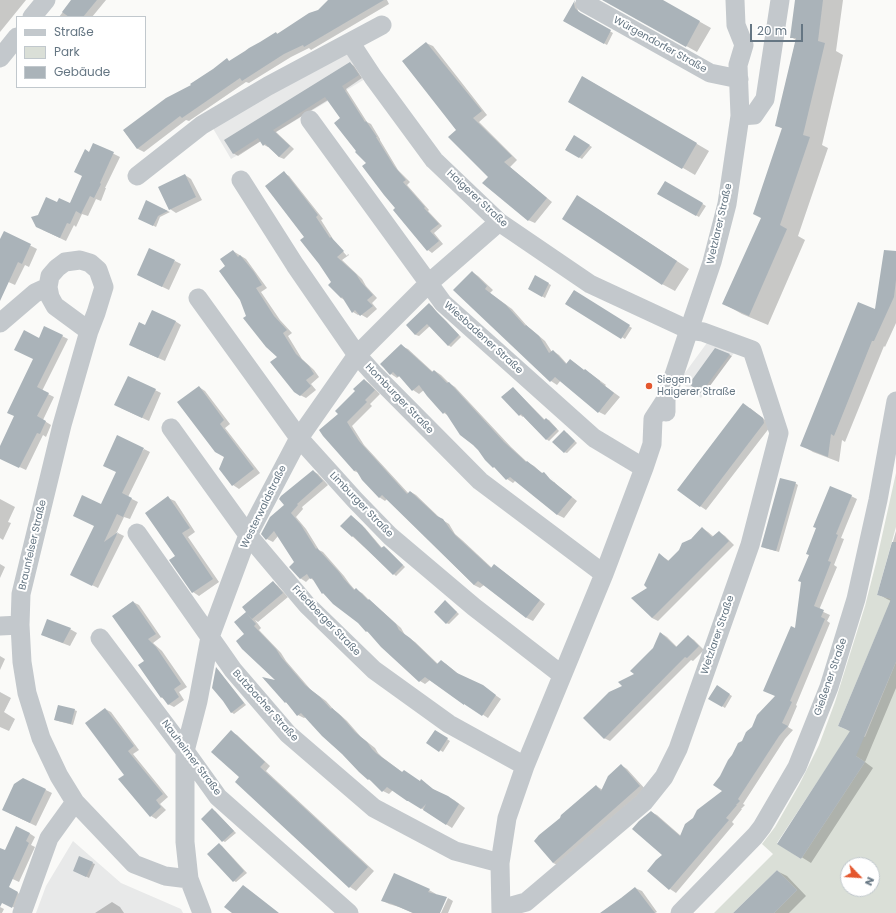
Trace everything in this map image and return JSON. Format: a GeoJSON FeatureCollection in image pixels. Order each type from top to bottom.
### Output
{"type":"FeatureCollection","features":[{"type":"Feature","properties":{"kind":"street"},"geometry":{"type":"LineString","coordinates":[[33,16],[46,0]]}},
{"type":"Feature","properties":{"kind":"street","name":"Wetzlarer Straße"},"geometry":{"type":"LineString","coordinates":[[689,330],[703,332],[752,350],[779,433],[750,545],[678,749],[664,777],[644,802],[526,902],[501,911],[500,863],[507,818],[525,766],[604,574],[644,468],[652,444],[653,419],[666,399],[689,330],[712,262],[727,204],[740,116],[738,72],[730,47],[736,25],[733,0]]}},
{"type":"Feature","properties":{"kind":"street"},"geometry":{"type":"LineString","coordinates":[[740,116],[754,115],[765,99],[780,0]]}},
{"type":"Feature","properties":{"kind":"street","name":"Würgendorfer Straße"},"geometry":{"type":"LineString","coordinates":[[585,3],[710,73],[738,72]]}},
{"type":"Feature","properties":{"kind":"street"},"geometry":{"type":"LineString","coordinates":[[137,176],[202,125],[268,86],[382,25]]}},
{"type":"Feature","properties":{"kind":"street"},"geometry":{"type":"LineString","coordinates":[[0,58],[16,38]]}},
{"type":"Feature","properties":{"kind":"street","name":"Haigerer Straße"},"geometry":{"type":"LineString","coordinates":[[350,42],[372,77],[434,160],[500,222],[590,284],[689,330]]}},
{"type":"Feature","properties":{"kind":"street","name":"Wiesbadener Straße"},"geometry":{"type":"LineString","coordinates":[[310,120],[443,303],[594,438],[644,468]]}},
{"type":"Feature","properties":{"kind":"street","name":"Homburger Straße"},"geometry":{"type":"LineString","coordinates":[[241,180],[356,354],[375,375],[480,481],[604,574]]}},
{"type":"Feature","properties":{"kind":"street","name":"Westerwaldstraße"},"geometry":{"type":"LineString","coordinates":[[202,913],[189,879],[185,842],[186,751],[198,701],[210,637],[248,535],[298,438],[356,354],[429,283],[500,222]]}},
{"type":"Feature","properties":{"kind":"street","name":"Braunfelser Straße"},"geometry":{"type":"LineString","coordinates":[[48,287],[50,276],[57,268],[65,262],[80,260],[90,263],[98,270],[104,287],[89,331],[62,425],[21,594],[20,625],[22,662],[27,693],[42,738],[59,776],[75,802],[134,864],[166,876],[189,879]]}},
{"type":"Feature","properties":{"kind":"street"},"geometry":{"type":"LineString","coordinates":[[0,323],[35,293],[48,287],[50,297],[55,306],[89,331]]}},
{"type":"Feature","properties":{"kind":"street","name":"Limburger Straße"},"geometry":{"type":"LineString","coordinates":[[198,298],[298,438],[355,500],[390,536],[474,607],[562,675]]}},
{"type":"Feature","properties":{"kind":"street","name":"Gießener Straße"},"geometry":{"type":"LineString","coordinates":[[680,913],[755,836],[762,827],[797,767],[829,687],[856,599],[878,500],[896,401]]}},
{"type":"Feature","properties":{"kind":"street","name":"Friedberger Straße"},"geometry":{"type":"LineString","coordinates":[[171,428],[248,535],[307,605],[374,670],[450,724],[525,766]]}},
{"type":"Feature","properties":{"kind":"street","name":"Butzbacher Straße"},"geometry":{"type":"LineString","coordinates":[[137,533],[233,670],[288,734],[374,808],[456,851],[500,863]]}},
{"type":"Feature","properties":{"kind":"street"},"geometry":{"type":"LineString","coordinates":[[0,626],[20,625]]}},
{"type":"Feature","properties":{"kind":"street","name":"Nauheimer Straße"},"geometry":{"type":"LineString","coordinates":[[100,638],[186,751],[218,797],[349,913]]}},
{"type":"Feature","properties":{"kind":"street"},"geometry":{"type":"LineString","coordinates":[[22,913],[49,838],[75,802]]}},
{"type":"Feature","properties":{"kind":"shaded area"},"geometry":{"type":"Polygon","coordinates":[[[345,45],[365,79],[231,159],[211,125],[345,45]]]}},
{"type":"Feature","properties":{"kind":"shaded area"},"geometry":{"type":"Polygon","coordinates":[[[712,336],[734,353],[701,398],[679,381],[712,336]]]}},
{"type":"Feature","properties":{"kind":"shaded area"},"geometry":{"type":"Polygon","coordinates":[[[73,841],[121,883],[181,909],[183,913],[36,913],[46,886],[73,841]]]}},
{"type":"Feature","properties":{"kind":"green space"},"geometry":{"type":"Polygon","coordinates":[[[896,473],[896,527],[877,595],[896,600],[883,619],[838,726],[865,737],[896,662],[896,913],[774,913],[797,890],[777,870],[733,913],[714,913],[773,854],[762,844],[775,827],[799,785],[819,745],[835,702],[865,606],[896,473]],[[841,746],[777,843],[801,859],[865,762],[841,746]]]}},
{"type":"Feature","properties":{"kind":"building"},"geometry":{"type":"Polygon","coordinates":[[[71,0],[97,0],[84,16],[68,16],[62,12],[71,0]]]}},
{"type":"Feature","properties":{"kind":"building"},"geometry":{"type":"Polygon","coordinates":[[[328,0],[384,0],[304,47],[303,45],[284,54],[242,81],[240,78],[182,118],[180,116],[137,149],[123,130],[166,98],[191,85],[190,84],[227,58],[229,61],[276,32],[277,34],[309,13],[318,10],[328,0]]]}},
{"type":"Feature","properties":{"kind":"building"},"geometry":{"type":"Polygon","coordinates":[[[575,0],[575,8],[579,12],[611,30],[604,44],[563,21],[575,0]]]}},
{"type":"Feature","properties":{"kind":"building"},"geometry":{"type":"Polygon","coordinates":[[[602,0],[663,0],[700,21],[686,47],[602,0]]]}},
{"type":"Feature","properties":{"kind":"building"},"geometry":{"type":"Polygon","coordinates":[[[795,0],[823,0],[818,41],[825,43],[803,135],[810,137],[780,225],[787,229],[749,316],[722,304],[761,218],[753,214],[782,128],[775,126],[796,38],[790,38],[795,0]]]}},
{"type":"Feature","properties":{"kind":"building"},"geometry":{"type":"Polygon","coordinates":[[[426,42],[482,111],[473,118],[512,156],[504,162],[547,198],[528,221],[482,183],[488,177],[448,137],[456,130],[402,61],[426,42]]]}},
{"type":"Feature","properties":{"kind":"building"},"geometry":{"type":"Polygon","coordinates":[[[350,62],[359,75],[342,86],[365,122],[366,121],[377,137],[394,166],[406,180],[403,182],[439,224],[430,231],[439,241],[427,251],[393,210],[395,208],[362,166],[366,163],[355,152],[356,151],[334,123],[340,118],[325,97],[273,130],[290,146],[279,157],[265,144],[263,146],[258,138],[233,154],[224,140],[350,62]]]}},
{"type":"Feature","properties":{"kind":"building"},"geometry":{"type":"Polygon","coordinates":[[[582,76],[697,143],[682,169],[568,102],[582,76]]]}},
{"type":"Feature","properties":{"kind":"building"},"geometry":{"type":"Polygon","coordinates":[[[574,135],[590,145],[579,158],[565,150],[574,135]]]}},
{"type":"Feature","properties":{"kind":"building"},"geometry":{"type":"Polygon","coordinates":[[[93,143],[114,152],[94,198],[90,196],[81,214],[76,211],[70,224],[67,223],[60,238],[36,227],[31,217],[38,215],[46,197],[57,202],[59,198],[70,203],[82,176],[74,172],[85,149],[89,152],[93,143]]]}},
{"type":"Feature","properties":{"kind":"building"},"geometry":{"type":"Polygon","coordinates":[[[284,171],[318,215],[316,217],[330,238],[331,237],[344,251],[337,257],[356,274],[373,295],[367,300],[373,306],[360,316],[355,310],[352,313],[342,297],[341,298],[328,285],[331,282],[300,240],[304,237],[265,186],[284,171]]]}},
{"type":"Feature","properties":{"kind":"building"},"geometry":{"type":"Polygon","coordinates":[[[185,174],[196,197],[169,210],[158,187],[185,174]]]}},
{"type":"Feature","properties":{"kind":"building"},"geometry":{"type":"Polygon","coordinates":[[[665,181],[703,203],[696,216],[657,194],[665,181]]]}},
{"type":"Feature","properties":{"kind":"building"},"geometry":{"type":"Polygon","coordinates":[[[577,195],[677,261],[662,285],[562,219],[577,195]]]}},
{"type":"Feature","properties":{"kind":"building"},"geometry":{"type":"Polygon","coordinates":[[[146,200],[168,211],[158,216],[153,226],[138,219],[146,200]]]}},
{"type":"Feature","properties":{"kind":"building"},"geometry":{"type":"Polygon","coordinates":[[[4,231],[31,244],[22,264],[18,262],[0,301],[0,239],[4,231]]]}},
{"type":"Feature","properties":{"kind":"building"},"geometry":{"type":"Polygon","coordinates":[[[149,248],[175,260],[162,287],[137,275],[149,248]]]}},
{"type":"Feature","properties":{"kind":"building"},"geometry":{"type":"Polygon","coordinates":[[[233,250],[238,257],[240,255],[254,272],[262,285],[256,288],[274,316],[287,330],[283,333],[296,354],[309,366],[314,374],[306,380],[311,386],[300,396],[294,392],[270,362],[277,357],[266,347],[243,318],[246,316],[240,300],[219,271],[225,266],[220,259],[233,250]]]}},
{"type":"Feature","properties":{"kind":"building"},"geometry":{"type":"Polygon","coordinates":[[[884,250],[896,251],[896,280],[894,297],[874,341],[872,341],[834,436],[831,434],[828,457],[800,446],[858,302],[875,309],[884,250]]]}},
{"type":"Feature","properties":{"kind":"building"},"geometry":{"type":"Polygon","coordinates":[[[472,271],[487,286],[485,289],[506,305],[525,326],[526,325],[539,336],[549,353],[553,350],[566,364],[570,359],[584,370],[585,369],[614,393],[598,413],[555,377],[550,382],[453,290],[472,271]]]}},
{"type":"Feature","properties":{"kind":"building"},"geometry":{"type":"Polygon","coordinates":[[[535,275],[549,283],[542,297],[528,289],[535,275]]]}},
{"type":"Feature","properties":{"kind":"building"},"geometry":{"type":"Polygon","coordinates":[[[574,290],[630,325],[621,339],[565,304],[574,290]]]}},
{"type":"Feature","properties":{"kind":"building"},"geometry":{"type":"Polygon","coordinates":[[[429,303],[459,335],[448,346],[427,324],[415,335],[406,325],[429,303]]]}},
{"type":"Feature","properties":{"kind":"building"},"geometry":{"type":"Polygon","coordinates":[[[152,310],[176,321],[158,358],[129,345],[139,322],[145,325],[152,310]]]}},
{"type":"Feature","properties":{"kind":"building"},"geometry":{"type":"Polygon","coordinates":[[[44,326],[63,335],[37,387],[49,393],[37,416],[46,421],[40,434],[37,433],[19,468],[0,459],[0,446],[14,416],[7,413],[33,359],[14,350],[24,330],[39,338],[44,326]]]}},
{"type":"Feature","properties":{"kind":"building"},"geometry":{"type":"Polygon","coordinates":[[[401,344],[432,372],[434,370],[447,383],[449,382],[504,442],[526,462],[527,461],[542,473],[544,472],[550,479],[572,497],[557,515],[510,477],[506,480],[494,467],[493,468],[473,445],[460,435],[445,412],[443,414],[419,385],[412,391],[399,376],[398,377],[393,372],[390,375],[380,364],[401,344]]]}},
{"type":"Feature","properties":{"kind":"building"},"geometry":{"type":"Polygon","coordinates":[[[715,348],[730,354],[701,393],[689,384],[715,348]]]}},
{"type":"Feature","properties":{"kind":"building"},"geometry":{"type":"Polygon","coordinates":[[[128,376],[156,389],[142,418],[114,405],[128,376]]]}},
{"type":"Feature","properties":{"kind":"building"},"geometry":{"type":"Polygon","coordinates":[[[364,379],[375,390],[365,400],[367,402],[347,422],[359,441],[407,494],[410,491],[437,516],[443,519],[456,536],[491,568],[494,564],[540,600],[526,618],[478,581],[474,585],[382,495],[379,498],[362,480],[356,470],[354,471],[323,436],[319,430],[338,414],[335,411],[355,391],[353,389],[364,379]]]}},
{"type":"Feature","properties":{"kind":"building"},"geometry":{"type":"Polygon","coordinates":[[[199,386],[224,420],[220,424],[254,469],[232,486],[219,469],[224,457],[215,452],[177,402],[199,386]]]}},
{"type":"Feature","properties":{"kind":"building"},"geometry":{"type":"Polygon","coordinates":[[[513,387],[544,420],[546,418],[557,429],[546,440],[521,414],[519,416],[501,397],[513,387]]]}},
{"type":"Feature","properties":{"kind":"building"},"geometry":{"type":"Polygon","coordinates":[[[743,403],[763,418],[764,423],[700,507],[677,490],[743,403]]]}},
{"type":"Feature","properties":{"kind":"building"},"geometry":{"type":"Polygon","coordinates":[[[564,430],[575,441],[564,453],[552,442],[564,430]]]}},
{"type":"Feature","properties":{"kind":"building"},"geometry":{"type":"Polygon","coordinates":[[[117,435],[144,448],[122,493],[132,498],[123,517],[117,514],[104,542],[118,532],[92,586],[70,575],[94,526],[73,516],[82,495],[101,504],[116,472],[103,466],[117,435]]]}},
{"type":"Feature","properties":{"kind":"building"},"geometry":{"type":"Polygon","coordinates":[[[313,470],[323,481],[297,504],[298,505],[291,513],[301,525],[316,549],[317,548],[354,590],[356,588],[368,600],[369,599],[396,624],[399,630],[410,638],[437,664],[441,660],[457,673],[483,685],[496,695],[482,716],[425,677],[419,682],[381,647],[367,631],[366,632],[358,623],[333,604],[323,593],[322,594],[312,578],[310,579],[307,574],[300,579],[289,567],[294,562],[274,531],[266,540],[261,534],[270,517],[284,505],[279,499],[281,496],[313,470]]]}},
{"type":"Feature","properties":{"kind":"building"},"geometry":{"type":"Polygon","coordinates":[[[780,478],[796,482],[776,551],[761,547],[780,478]]]}},
{"type":"Feature","properties":{"kind":"building"},"geometry":{"type":"Polygon","coordinates":[[[830,486],[852,495],[836,534],[838,535],[828,561],[831,562],[814,606],[824,610],[821,617],[825,619],[790,701],[792,702],[782,723],[788,726],[779,736],[738,799],[740,801],[726,818],[729,820],[669,890],[647,871],[662,855],[632,829],[651,811],[680,836],[685,824],[693,818],[697,810],[722,791],[713,785],[720,776],[738,743],[742,741],[746,732],[752,727],[757,715],[775,696],[763,691],[791,626],[795,628],[801,582],[798,581],[809,555],[806,554],[816,528],[813,527],[830,486]]]}},
{"type":"Feature","properties":{"kind":"building"},"geometry":{"type":"Polygon","coordinates":[[[168,496],[190,528],[182,533],[213,579],[192,593],[169,560],[175,556],[145,513],[168,496]]]}},
{"type":"Feature","properties":{"kind":"building"},"geometry":{"type":"Polygon","coordinates":[[[351,515],[362,525],[381,548],[384,546],[403,565],[393,575],[353,536],[352,537],[340,526],[351,515]]]}},
{"type":"Feature","properties":{"kind":"building"},"geometry":{"type":"Polygon","coordinates":[[[702,527],[712,537],[719,531],[729,541],[652,618],[631,598],[647,588],[644,585],[659,553],[668,561],[679,550],[682,543],[691,539],[702,527]]]}},
{"type":"Feature","properties":{"kind":"building"},"geometry":{"type":"Polygon","coordinates":[[[892,542],[896,542],[896,662],[856,756],[865,762],[801,859],[777,844],[850,731],[838,726],[891,599],[877,595],[892,542]]]}},
{"type":"Feature","properties":{"kind":"building"},"geometry":{"type":"Polygon","coordinates":[[[273,581],[283,593],[252,619],[247,614],[256,624],[254,626],[276,649],[305,685],[320,697],[331,709],[332,708],[341,716],[376,753],[402,772],[404,770],[420,781],[421,779],[433,789],[448,796],[459,804],[446,825],[423,810],[426,804],[421,809],[387,787],[382,792],[369,779],[368,780],[322,736],[301,713],[297,716],[262,677],[275,680],[242,649],[236,641],[244,634],[234,622],[246,612],[242,607],[273,581]]]}},
{"type":"Feature","properties":{"kind":"building"},"geometry":{"type":"Polygon","coordinates":[[[445,600],[457,612],[446,624],[434,612],[445,600]]]}},
{"type":"Feature","properties":{"kind":"building"},"geometry":{"type":"Polygon","coordinates":[[[133,601],[156,634],[148,639],[156,647],[181,684],[174,689],[179,697],[168,705],[162,697],[161,698],[138,665],[144,661],[112,616],[133,601]]]}},
{"type":"Feature","properties":{"kind":"building"},"geometry":{"type":"Polygon","coordinates":[[[47,619],[71,628],[63,643],[41,635],[47,619]]]}},
{"type":"Feature","properties":{"kind":"building"},"geometry":{"type":"Polygon","coordinates":[[[660,632],[676,647],[688,635],[699,646],[687,658],[685,657],[604,739],[583,718],[609,692],[622,686],[618,682],[634,674],[630,671],[653,648],[660,632]]]}},
{"type":"Feature","properties":{"kind":"building"},"geometry":{"type":"Polygon","coordinates":[[[216,667],[244,703],[231,713],[212,688],[216,667]]]}},
{"type":"Feature","properties":{"kind":"building"},"geometry":{"type":"Polygon","coordinates":[[[717,685],[730,694],[722,707],[708,699],[717,685]]]}},
{"type":"Feature","properties":{"kind":"building"},"geometry":{"type":"Polygon","coordinates":[[[58,705],[75,709],[71,724],[54,720],[58,705]]]}},
{"type":"Feature","properties":{"kind":"building"},"geometry":{"type":"Polygon","coordinates":[[[105,708],[134,746],[128,751],[163,794],[156,800],[161,807],[150,817],[118,779],[124,775],[85,723],[105,708]]]}},
{"type":"Feature","properties":{"kind":"building"},"geometry":{"type":"Polygon","coordinates":[[[231,730],[265,762],[260,767],[368,867],[349,888],[235,782],[239,777],[211,752],[231,730]]]}},
{"type":"Feature","properties":{"kind":"building"},"geometry":{"type":"Polygon","coordinates":[[[435,730],[448,738],[439,752],[426,743],[435,730]]]}},
{"type":"Feature","properties":{"kind":"building"},"geometry":{"type":"Polygon","coordinates":[[[621,764],[640,786],[553,863],[534,841],[596,785],[601,791],[608,776],[621,764]]]}},
{"type":"Feature","properties":{"kind":"building"},"geometry":{"type":"Polygon","coordinates":[[[23,778],[46,789],[30,823],[2,810],[14,784],[23,778]]]}},
{"type":"Feature","properties":{"kind":"building"},"geometry":{"type":"Polygon","coordinates":[[[212,808],[234,831],[222,842],[201,819],[212,808]]]}},
{"type":"Feature","properties":{"kind":"building"},"geometry":{"type":"Polygon","coordinates":[[[16,826],[30,833],[26,841],[29,843],[9,887],[18,892],[12,908],[2,903],[0,907],[0,848],[5,850],[16,826]]]}},
{"type":"Feature","properties":{"kind":"building"},"geometry":{"type":"Polygon","coordinates":[[[219,843],[244,871],[233,882],[207,854],[219,843]]]}},
{"type":"Feature","properties":{"kind":"building"},"geometry":{"type":"Polygon","coordinates":[[[79,856],[93,862],[86,877],[73,871],[79,856]]]}},
{"type":"Feature","properties":{"kind":"building"},"geometry":{"type":"Polygon","coordinates":[[[777,870],[797,890],[774,913],[733,913],[777,870]]]}},
{"type":"Feature","properties":{"kind":"building"},"geometry":{"type":"Polygon","coordinates":[[[394,873],[430,889],[428,892],[447,897],[440,913],[413,913],[381,901],[394,873]]]}},
{"type":"Feature","properties":{"kind":"building"},"geometry":{"type":"Polygon","coordinates":[[[243,885],[279,913],[232,913],[224,907],[243,885]]]}},
{"type":"Feature","properties":{"kind":"building"},"geometry":{"type":"Polygon","coordinates":[[[635,887],[655,913],[600,913],[621,898],[635,887]]]}},
{"type":"Feature","properties":{"kind":"place","name":"Siegen Haigerer Straße"},"geometry":{"type":"Point","coordinates":[649,386]}}]}
